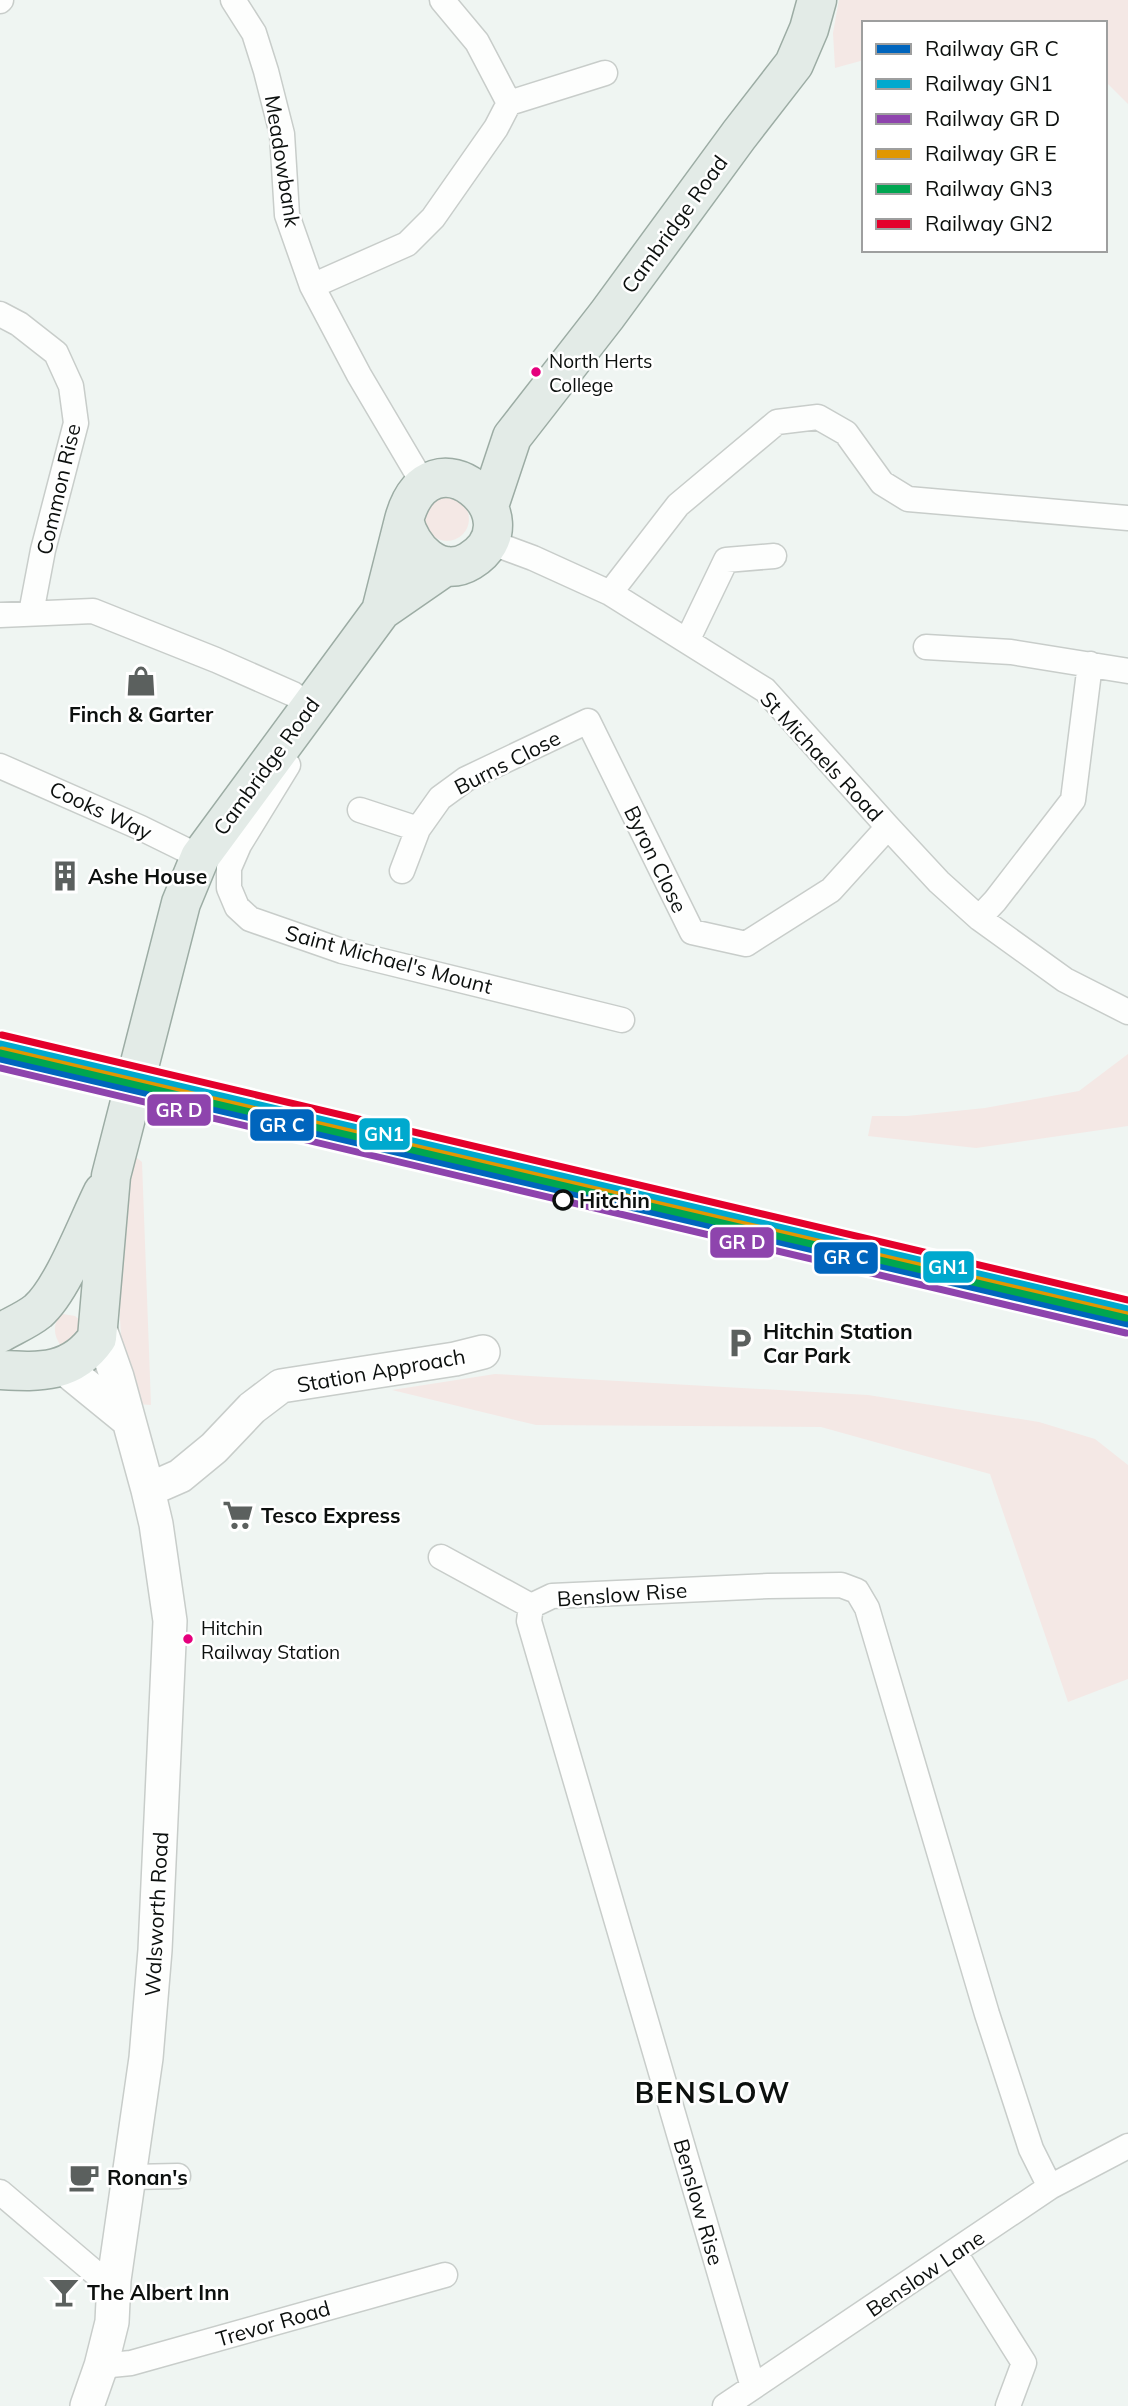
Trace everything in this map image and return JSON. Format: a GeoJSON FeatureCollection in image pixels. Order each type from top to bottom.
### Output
{"type":"FeatureCollection","features":[{"type":"Feature","properties":{"kind":"main road","name":"Cambridge Road"},"geometry":{"type":"LineString","coordinates":[[488,523],[512,438],[794,64],[809,29],[817,0]]}},
{"type":"Feature","properties":{"kind":"main road","name":"Cambridge Road"},"geometry":{"type":"LineString","coordinates":[[437,481],[512,438]]}},
{"type":"Feature","properties":{"kind":"main road"},"geometry":{"type":"LineString","coordinates":[[437,481],[464,482],[480,492],[488,523],[470,561],[446,566],[432,561],[418,551],[407,535],[404,520],[408,505],[437,481]]}},
{"type":"Feature","properties":{"kind":"main road","name":"Cambridge Road"},"geometry":{"type":"LineString","coordinates":[[381,611],[404,520]]}},
{"type":"Feature","properties":{"kind":"main road","name":"Cambridge Road"},"geometry":{"type":"LineString","coordinates":[[100,1324],[111,1177],[181,903],[200,857],[381,611],[446,566]]}},
{"type":"Feature","properties":{"kind":"main road","name":"Cambridge Road"},"geometry":{"type":"LineString","coordinates":[[41,1308],[63,1274],[111,1177]]}},
{"type":"Feature","properties":{"kind":"main road"},"geometry":{"type":"LineString","coordinates":[[0,1333],[56,1300],[74,1303],[90,1310],[100,1324],[97,1338],[73,1363],[60,1367],[0,1370]]}},
{"type":"Feature","properties":{"kind":"main road"},"geometry":{"type":"LineString","coordinates":[[41,1308],[34,1322],[39,1340],[50,1361],[128,1420]]}},
{"type":"Feature","properties":{"kind":"main road","name":"Walsworth Road"},"geometry":{"type":"LineString","coordinates":[[87,2406],[112,2322],[114,2280],[131,2177],[146,2058],[155,1950],[170,1622],[156,1524],[100,1324]]}},
{"type":"Feature","properties":{"kind":"main road","name":"Station Approach"},"geometry":{"type":"LineString","coordinates":[[148,1490],[180,1476],[214,1448],[252,1408],[281,1386],[455,1359],[483,1352]]}},
{"type":"Feature","properties":{"kind":"street","name":"Meadowbank"},"geometry":{"type":"LineString","coordinates":[[233,0],[254,33],[266,71],[282,134],[287,215],[312,286],[359,375],[437,481]]}},
{"type":"Feature","properties":{"kind":"street"},"geometry":{"type":"LineString","coordinates":[[442,0],[477,42],[509,103]]}},
{"type":"Feature","properties":{"kind":"street"},"geometry":{"type":"LineString","coordinates":[[312,286],[407,244],[433,218],[489,138],[509,103],[605,73]]}},
{"type":"Feature","properties":{"kind":"street","name":"Common Rise"},"geometry":{"type":"LineString","coordinates":[[0,314],[19,324],[56,354],[71,386],[76,423],[43,550],[31,612]]}},
{"type":"Feature","properties":{"kind":"street"},"geometry":{"type":"LineString","coordinates":[[610,593],[678,505],[777,422],[818,416],[846,433],[882,482],[908,499],[1128,518]]}},
{"type":"Feature","properties":{"kind":"street","name":"St Michaels Road"},"geometry":{"type":"LineString","coordinates":[[488,523],[533,558],[610,593],[765,690],[939,882],[979,918],[1065,980],[1128,1012]]}},
{"type":"Feature","properties":{"kind":"street"},"geometry":{"type":"LineString","coordinates":[[687,641],[710,577],[726,560],[774,555]]}},
{"type":"Feature","properties":{"kind":"street"},"geometry":{"type":"LineString","coordinates":[[0,615],[93,611],[293,694],[303,715]]}},
{"type":"Feature","properties":{"kind":"street"},"geometry":{"type":"LineString","coordinates":[[926,647],[1012,652],[1128,671]]}},
{"type":"Feature","properties":{"kind":"street"},"geometry":{"type":"LineString","coordinates":[[979,918],[1073,800],[1090,664]]}},
{"type":"Feature","properties":{"kind":"street","name":"Saint Michael's Mount"},"geometry":{"type":"LineString","coordinates":[[303,715],[299,749],[239,845],[229,868],[229,888],[237,907],[250,919],[342,950],[622,1020]]}},
{"type":"Feature","properties":{"kind":"street","name":"Byron Close"},"geometry":{"type":"LineString","coordinates":[[588,721],[692,932],[746,944],[831,890],[888,827]]}},
{"type":"Feature","properties":{"kind":"street","name":"Burns Close"},"geometry":{"type":"LineString","coordinates":[[402,871],[418,829],[440,798],[466,779],[588,721]]}},
{"type":"Feature","properties":{"kind":"street","name":"Cooks Way"},"geometry":{"type":"LineString","coordinates":[[0,766],[200,857]]}},
{"type":"Feature","properties":{"kind":"street"},"geometry":{"type":"LineString","coordinates":[[360,810],[418,829]]}},
{"type":"Feature","properties":{"kind":"street"},"geometry":{"type":"LineString","coordinates":[[441,1557],[531,1606]]}},
{"type":"Feature","properties":{"kind":"street","name":"Benslow Rise"},"geometry":{"type":"LineString","coordinates":[[753,2386],[529,1620],[531,1606],[552,1596],[768,1586],[841,1585],[857,1591],[867,1608],[995,2039],[1031,2149],[1050,2187]]}},
{"type":"Feature","properties":{"kind":"street","name":"Benslow Lane"},"geometry":{"type":"LineString","coordinates":[[725,2406],[1050,2187],[1128,2146]]}},
{"type":"Feature","properties":{"kind":"street"},"geometry":{"type":"LineString","coordinates":[[131,2177],[177,2176]]}},
{"type":"Feature","properties":{"kind":"street"},"geometry":{"type":"LineString","coordinates":[[0,2192],[100,2277],[114,2280]]}},
{"type":"Feature","properties":{"kind":"street"},"geometry":{"type":"LineString","coordinates":[[955,2253],[1024,2363],[1008,2406]]}},
{"type":"Feature","properties":{"kind":"street","name":"Trevor Road"},"geometry":{"type":"LineString","coordinates":[[101,2366],[131,2363],[445,2276]]}},
{"type":"Feature","properties":{"kind":"shaded area"},"geometry":{"type":"Polygon","coordinates":[[[839,0],[1128,0],[1128,104],[1107,83],[1107,21],[862,21],[862,61],[835,68],[833,33],[839,0]]]}},
{"type":"Feature","properties":{"kind":"shaded area"},"geometry":{"type":"Polygon","coordinates":[[[447,497],[456,498],[463,503],[468,510],[468,528],[463,535],[456,540],[447,541],[438,540],[431,535],[426,528],[425,519],[426,510],[431,503],[438,498],[447,497]]]}},
{"type":"Feature","properties":{"kind":"shaded area"},"geometry":{"type":"Polygon","coordinates":[[[1128,1054],[1128,1126],[976,1148],[868,1136],[872,1116],[907,1116],[985,1108],[1079,1091],[1128,1054]]]}},
{"type":"Feature","properties":{"kind":"shaded area"},"geometry":{"type":"Polygon","coordinates":[[[132,1154],[142,1162],[151,1405],[137,1404],[122,1354],[118,1283],[132,1154]]]}},
{"type":"Feature","properties":{"kind":"shaded area"},"geometry":{"type":"Polygon","coordinates":[[[63,1314],[75,1316],[81,1321],[81,1334],[61,1346],[55,1329],[59,1317],[63,1314]]]}},
{"type":"Feature","properties":{"kind":"shaded area"},"geometry":{"type":"Polygon","coordinates":[[[495,1374],[868,1395],[1039,1422],[1095,1439],[1128,1465],[1128,1679],[1068,1702],[990,1474],[821,1427],[536,1425],[392,1390],[495,1374]]]}},
{"type":"Feature","properties":{"kind":"transit line"},"geometry":{"type":"LineString","coordinates":[[2,1050],[1128,1315]]}},
{"type":"Feature","properties":{"kind":"transit line"},"geometry":{"type":"LineString","coordinates":[[0,1059],[1128,1324]]}},
{"type":"Feature","properties":{"kind":"transit line"},"geometry":{"type":"LineString","coordinates":[[0,1068],[1126,1333]]}},
{"type":"Feature","properties":{"kind":"rail line","name":"GN2"},"geometry":{"type":"LineString","coordinates":[[2,1035],[1128,1300]]}},
{"type":"Feature","properties":{"kind":"rail line","name":"GN1"},"geometry":{"type":"LineString","coordinates":[[0,1044],[1128,1309]]}},
{"type":"Feature","properties":{"kind":"rail line","name":"GN3"},"geometry":{"type":"LineString","coordinates":[[0,1053],[1126,1318]]}},
{"type":"Feature","properties":{"kind":"place","name":"North Herts College"},"geometry":{"type":"Point","coordinates":[536,372]}},
{"type":"Feature","properties":{"kind":"place","name":"Finch & Garter"},"geometry":{"type":"Point","coordinates":[141,681]}},
{"type":"Feature","properties":{"kind":"place","name":"Ashe House"},"geometry":{"type":"Point","coordinates":[65,876]}},
{"type":"Feature","properties":{"kind":"place","name":"Hitchin"},"geometry":{"type":"Point","coordinates":[563,1200]}},
{"type":"Feature","properties":{"kind":"place","name":"Hitchin Station Car Park"},"geometry":{"type":"Point","coordinates":[740,1343]}},
{"type":"Feature","properties":{"kind":"place","name":"Tesco Express"},"geometry":{"type":"Point","coordinates":[238,1515]}},
{"type":"Feature","properties":{"kind":"place","name":"Hitchin Railway Station"},"geometry":{"type":"Point","coordinates":[188,1639]}},
{"type":"Feature","properties":{"kind":"place","name":"Ronan's"},"geometry":{"type":"Point","coordinates":[84,2177]}},
{"type":"Feature","properties":{"kind":"place","name":"The Albert Inn"},"geometry":{"type":"Point","coordinates":[64,2292]}},
{"type":"Feature","properties":{"kind":"district","name":"BENSLOW"},"geometry":{"type":"Point","coordinates":[713,2092]}}]}
